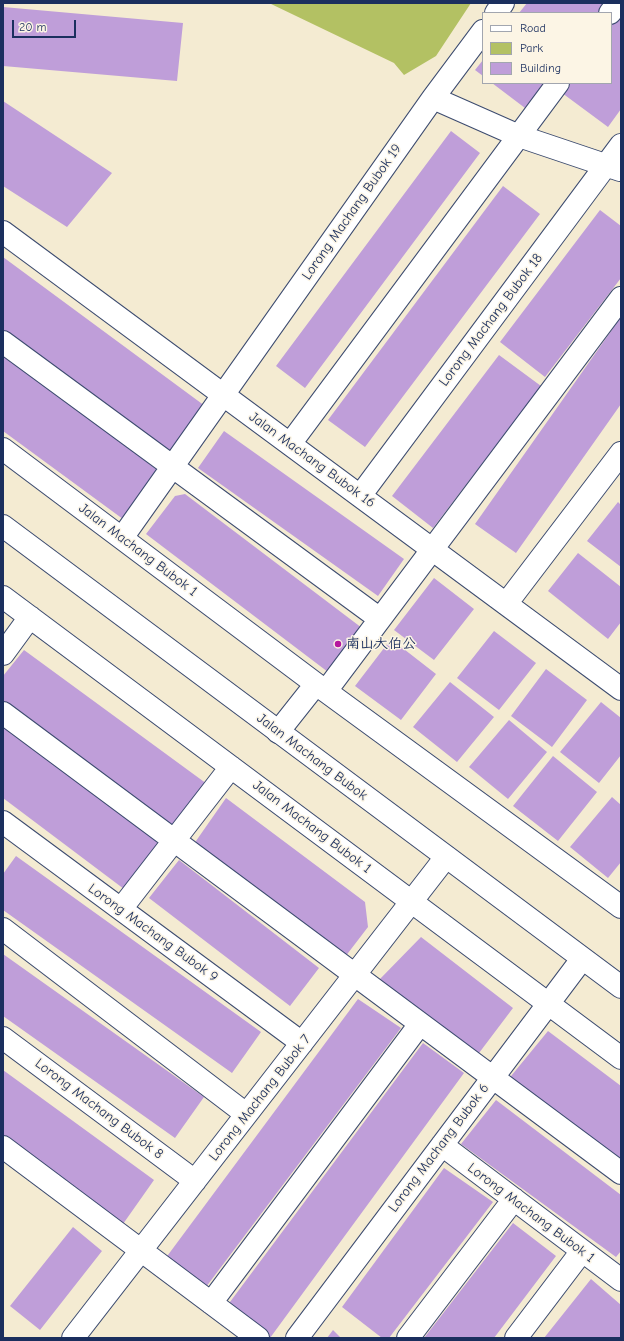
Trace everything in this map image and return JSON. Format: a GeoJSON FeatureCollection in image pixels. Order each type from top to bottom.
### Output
{"type":"FeatureCollection","features":[{"type":"Feature","properties":{"kind":"street"},"geometry":{"type":"LineString","coordinates":[[497,12],[503,3]]}},
{"type":"Feature","properties":{"kind":"street"},"geometry":{"type":"LineString","coordinates":[[611,12],[618,3]]}},
{"type":"Feature","properties":{"kind":"street","name":"Lorong Machang Bubok 19"},"geometry":{"type":"LineString","coordinates":[[122,538],[433,98],[482,32]]}},
{"type":"Feature","properties":{"kind":"street"},"geometry":{"type":"LineString","coordinates":[[290,444],[557,84]]}},
{"type":"Feature","properties":{"kind":"street"},"geometry":{"type":"LineString","coordinates":[[433,98],[519,136],[614,168]]}},
{"type":"Feature","properties":{"kind":"street","name":"Lorong Machang Bubok 18"},"geometry":{"type":"LineString","coordinates":[[360,496],[614,168],[621,145]]}},
{"type":"Feature","properties":{"kind":"street","name":"Jalan Machang Bubok 16"},"geometry":{"type":"LineString","coordinates":[[3,232],[621,689]]}},
{"type":"Feature","properties":{"kind":"street"},"geometry":{"type":"LineString","coordinates":[[278,732],[321,687],[380,619],[621,298]]}},
{"type":"Feature","properties":{"kind":"street"},"geometry":{"type":"LineString","coordinates":[[3,342],[380,619]]}},
{"type":"Feature","properties":{"kind":"street","name":"Jalan Machang Bubok 1"},"geometry":{"type":"LineString","coordinates":[[3,449],[321,687],[621,907]]}},
{"type":"Feature","properties":{"kind":"street"},"geometry":{"type":"LineString","coordinates":[[506,604],[621,453]]}},
{"type":"Feature","properties":{"kind":"street","name":"Jalan Machang Bubok"},"geometry":{"type":"LineString","coordinates":[[3,526],[621,987]]}},
{"type":"Feature","properties":{"kind":"street","name":"Jalan Machang Bubok 1"},"geometry":{"type":"LineString","coordinates":[[3,597],[621,1058]]}},
{"type":"Feature","properties":{"kind":"street"},"geometry":{"type":"LineString","coordinates":[[3,654],[30,617]]}},
{"type":"Feature","properties":{"kind":"street"},"geometry":{"type":"LineString","coordinates":[[3,713],[621,1173]]}},
{"type":"Feature","properties":{"kind":"street"},"geometry":{"type":"LineString","coordinates":[[121,909],[231,767]]}},
{"type":"Feature","properties":{"kind":"street","name":"Lorong Machang Bubok 9"},"geometry":{"type":"LineString","coordinates":[[3,822],[302,1043]]}},
{"type":"Feature","properties":{"kind":"street","name":"Lorong Machang Bubok 7"},"geometry":{"type":"LineString","coordinates":[[73,1338],[446,857]]}},
{"type":"Feature","properties":{"kind":"street"},"geometry":{"type":"LineString","coordinates":[[3,929],[246,1114]]}},
{"type":"Feature","properties":{"kind":"street","name":"Lorong Machang Bubok 6"},"geometry":{"type":"LineString","coordinates":[[297,1338],[582,959]]}},
{"type":"Feature","properties":{"kind":"street"},"geometry":{"type":"LineString","coordinates":[[211,1303],[420,1024]]}},
{"type":"Feature","properties":{"kind":"street","name":"Lorong Machang Bubok 8"},"geometry":{"type":"LineString","coordinates":[[3,1038],[195,1181]]}},
{"type":"Feature","properties":{"kind":"street","name":"Lorong Machang Bubok 1"},"geometry":{"type":"LineString","coordinates":[[442,1145],[621,1280]]}},
{"type":"Feature","properties":{"kind":"street"},"geometry":{"type":"LineString","coordinates":[[3,1147],[258,1338]]}},
{"type":"Feature","properties":{"kind":"street"},"geometry":{"type":"LineString","coordinates":[[408,1338],[514,1199]]}},
{"type":"Feature","properties":{"kind":"street"},"geometry":{"type":"LineString","coordinates":[[516,1338],[582,1251]]}},
{"type":"Feature","properties":{"kind":"green space"},"geometry":{"type":"Polygon","coordinates":[[[269,3],[471,3],[436,56],[404,75],[394,63],[269,3]]]}},
{"type":"Feature","properties":{"kind":"building"},"geometry":{"type":"Polygon","coordinates":[[[527,3],[606,3],[599,12],[520,12],[527,3]]]}},
{"type":"Feature","properties":{"kind":"building"},"geometry":{"type":"Polygon","coordinates":[[[621,6],[621,109],[608,127],[558,90],[562,84],[612,84],[612,18],[621,6]]]}},
{"type":"Feature","properties":{"kind":"building"},"geometry":{"type":"Polygon","coordinates":[[[3,7],[183,23],[177,81],[3,66],[3,7]]]}},
{"type":"Feature","properties":{"kind":"building"},"geometry":{"type":"Polygon","coordinates":[[[482,61],[482,75],[475,70],[482,61]]]}},
{"type":"Feature","properties":{"kind":"building"},"geometry":{"type":"Polygon","coordinates":[[[493,84],[544,84],[525,108],[493,84]]]}},
{"type":"Feature","properties":{"kind":"building"},"geometry":{"type":"Polygon","coordinates":[[[3,101],[112,173],[67,227],[3,186],[3,101]]]}},
{"type":"Feature","properties":{"kind":"building"},"geometry":{"type":"Polygon","coordinates":[[[451,131],[480,153],[305,388],[276,366],[451,131]]]}},
{"type":"Feature","properties":{"kind":"building"},"geometry":{"type":"Polygon","coordinates":[[[503,186],[540,214],[365,447],[328,420],[503,186]]]}},
{"type":"Feature","properties":{"kind":"building"},"geometry":{"type":"Polygon","coordinates":[[[600,210],[621,226],[621,278],[545,377],[500,342],[600,210]]]}},
{"type":"Feature","properties":{"kind":"building"},"geometry":{"type":"Polygon","coordinates":[[[3,257],[205,406],[169,455],[3,333],[3,257]]]}},
{"type":"Feature","properties":{"kind":"building"},"geometry":{"type":"Polygon","coordinates":[[[621,317],[621,404],[516,553],[475,524],[621,317]]]}},
{"type":"Feature","properties":{"kind":"building"},"geometry":{"type":"Polygon","coordinates":[[[3,355],[156,469],[157,481],[127,522],[3,431],[3,355]]]}},
{"type":"Feature","properties":{"kind":"building"},"geometry":{"type":"Polygon","coordinates":[[[499,355],[541,386],[433,528],[392,496],[499,355]]]}},
{"type":"Feature","properties":{"kind":"building"},"geometry":{"type":"Polygon","coordinates":[[[224,431],[404,559],[378,596],[198,468],[224,431]]]}},
{"type":"Feature","properties":{"kind":"building"},"geometry":{"type":"Polygon","coordinates":[[[185,494],[362,628],[328,672],[146,534],[175,496],[185,494]]]}},
{"type":"Feature","properties":{"kind":"building"},"geometry":{"type":"Polygon","coordinates":[[[618,502],[621,505],[621,567],[587,541],[618,502]]]}},
{"type":"Feature","properties":{"kind":"building"},"geometry":{"type":"Polygon","coordinates":[[[578,553],[621,587],[621,622],[608,639],[548,591],[578,553]]]}},
{"type":"Feature","properties":{"kind":"building"},"geometry":{"type":"Polygon","coordinates":[[[434,578],[474,609],[434,660],[394,630],[434,578]]]}},
{"type":"Feature","properties":{"kind":"building"},"geometry":{"type":"Polygon","coordinates":[[[494,631],[536,663],[499,710],[457,678],[494,631]]]}},
{"type":"Feature","properties":{"kind":"building"},"geometry":{"type":"Polygon","coordinates":[[[391,639],[436,674],[401,720],[355,686],[391,639]]]}},
{"type":"Feature","properties":{"kind":"building"},"geometry":{"type":"Polygon","coordinates":[[[24,650],[207,784],[175,825],[168,827],[3,704],[3,676],[24,650]]]}},
{"type":"Feature","properties":{"kind":"building"},"geometry":{"type":"Polygon","coordinates":[[[546,669],[587,700],[552,747],[511,716],[546,669]]]}},
{"type":"Feature","properties":{"kind":"building"},"geometry":{"type":"Polygon","coordinates":[[[450,682],[494,717],[457,762],[413,727],[450,682]]]}},
{"type":"Feature","properties":{"kind":"building"},"geometry":{"type":"Polygon","coordinates":[[[601,702],[621,718],[621,755],[599,783],[560,752],[601,702]]]}},
{"type":"Feature","properties":{"kind":"building"},"geometry":{"type":"Polygon","coordinates":[[[509,720],[547,752],[508,799],[469,767],[509,720]]]}},
{"type":"Feature","properties":{"kind":"building"},"geometry":{"type":"Polygon","coordinates":[[[3,723],[160,841],[124,889],[3,798],[3,723]]]}},
{"type":"Feature","properties":{"kind":"building"},"geometry":{"type":"Polygon","coordinates":[[[553,756],[597,792],[558,841],[513,806],[553,756]]]}},
{"type":"Feature","properties":{"kind":"building"},"geometry":{"type":"Polygon","coordinates":[[[612,797],[621,805],[621,862],[608,878],[570,847],[612,797]]]}},
{"type":"Feature","properties":{"kind":"building"},"geometry":{"type":"Polygon","coordinates":[[[226,798],[365,902],[368,927],[345,957],[197,848],[196,841],[226,798]]]}},
{"type":"Feature","properties":{"kind":"building"},"geometry":{"type":"Polygon","coordinates":[[[16,856],[261,1032],[232,1073],[3,910],[3,874],[16,856]]]}},
{"type":"Feature","properties":{"kind":"building"},"geometry":{"type":"Polygon","coordinates":[[[179,860],[319,968],[290,1006],[149,898],[179,860]]]}},
{"type":"Feature","properties":{"kind":"building"},"geometry":{"type":"Polygon","coordinates":[[[421,937],[513,1008],[476,1057],[380,979],[421,937]]]}},
{"type":"Feature","properties":{"kind":"building"},"geometry":{"type":"Polygon","coordinates":[[[3,954],[204,1097],[175,1138],[3,1016],[3,954]]]}},
{"type":"Feature","properties":{"kind":"building"},"geometry":{"type":"Polygon","coordinates":[[[358,999],[401,1028],[206,1287],[165,1259],[358,999]]]}},
{"type":"Feature","properties":{"kind":"building"},"geometry":{"type":"Polygon","coordinates":[[[548,1031],[621,1086],[621,1164],[507,1081],[548,1031]]]}},
{"type":"Feature","properties":{"kind":"building"},"geometry":{"type":"Polygon","coordinates":[[[423,1043],[464,1073],[270,1338],[268,1338],[227,1306],[423,1043]]]}},
{"type":"Feature","properties":{"kind":"building"},"geometry":{"type":"Polygon","coordinates":[[[3,1070],[154,1180],[123,1224],[3,1137],[3,1070]]]}},
{"type":"Feature","properties":{"kind":"building"},"geometry":{"type":"Polygon","coordinates":[[[496,1100],[621,1195],[621,1251],[616,1257],[461,1144],[496,1100]]]}},
{"type":"Feature","properties":{"kind":"building"},"geometry":{"type":"Polygon","coordinates":[[[444,1168],[493,1202],[389,1338],[382,1338],[342,1307],[444,1168]]]}},
{"type":"Feature","properties":{"kind":"building"},"geometry":{"type":"Polygon","coordinates":[[[513,1223],[556,1256],[494,1338],[424,1338],[513,1223]]]}},
{"type":"Feature","properties":{"kind":"building"},"geometry":{"type":"Polygon","coordinates":[[[73,1227],[102,1251],[40,1330],[10,1306],[73,1227]]]}},
{"type":"Feature","properties":{"kind":"building"},"geometry":{"type":"Polygon","coordinates":[[[591,1279],[621,1305],[621,1336],[619,1338],[544,1338],[591,1279]]]}},
{"type":"Feature","properties":{"kind":"building"},"geometry":{"type":"Polygon","coordinates":[[[333,1330],[341,1338],[327,1338],[333,1330]]]}},
{"type":"Feature","properties":{"kind":"place","name":"南山大伯公"},"geometry":{"type":"Point","coordinates":[338,644]}}]}
